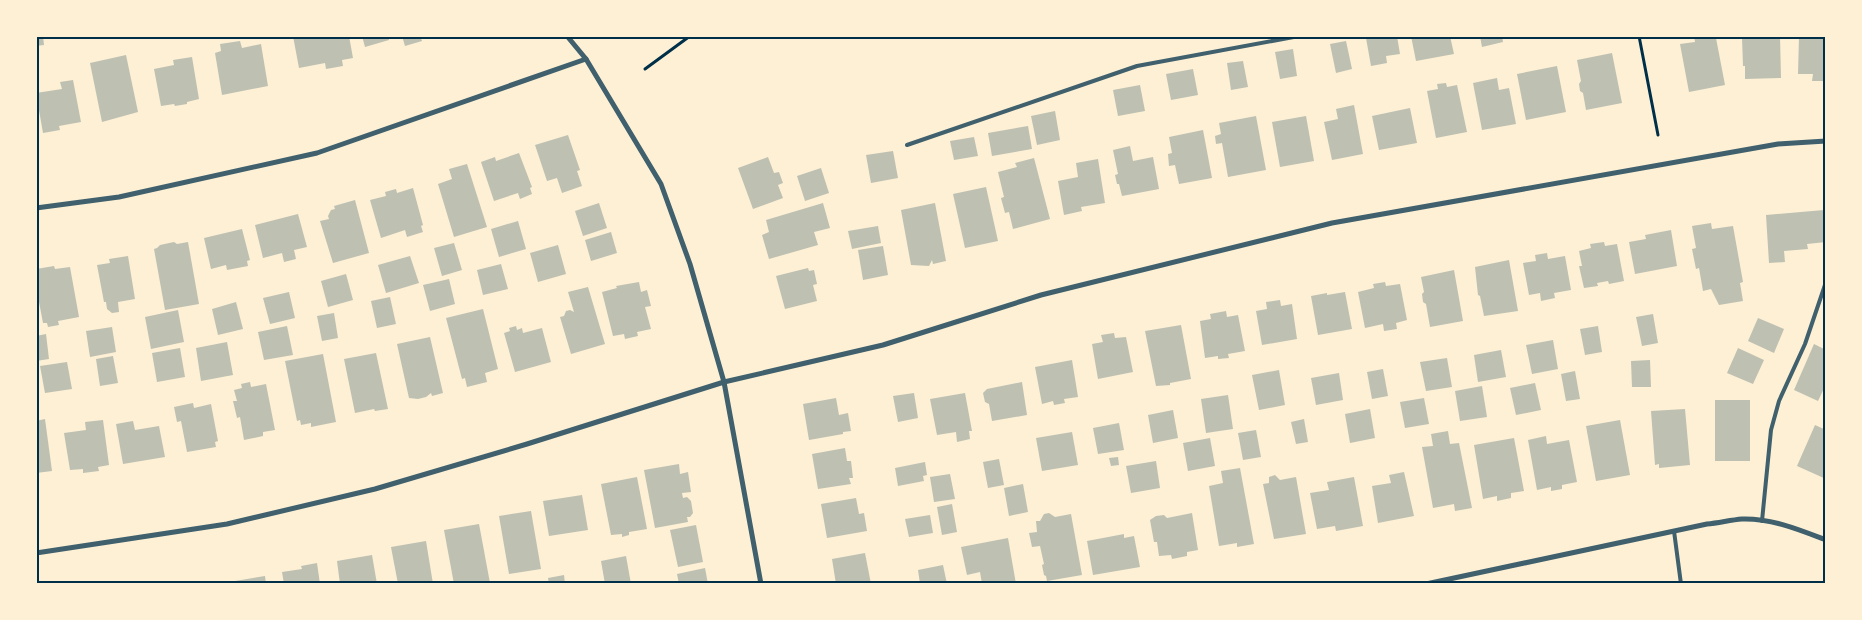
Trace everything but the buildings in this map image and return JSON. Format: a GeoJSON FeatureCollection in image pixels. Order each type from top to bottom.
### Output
{"type":"FeatureCollection","features":[{"type":"Feature","properties":{"kind":"street"},"geometry":{"type":"LineString","coordinates":[[567,36],[586,59],[661,184],[690,264],[724,382],[761,584]]}},
{"type":"Feature","properties":{"kind":"street"},"geometry":{"type":"LineString","coordinates":[[36,208],[119,197],[317,153],[586,59]]}},
{"type":"Feature","properties":{"kind":"street"},"geometry":{"type":"LineString","coordinates":[[36,553],[227,524],[375,489],[724,382],[883,345],[1041,295],[1332,223],[1778,144],[1826,141]]}},
{"type":"Feature","properties":{"kind":"street"},"geometry":{"type":"LineString","coordinates":[[1426,584],[1674,531],[1743,519],[1762,521],[1826,540]]}},
{"type":"Feature","properties":{"kind":"lane"},"geometry":{"type":"LineString","coordinates":[[907,145],[1137,66],[1299,36]]}},
{"type":"Feature","properties":{"kind":"lane"},"geometry":{"type":"LineString","coordinates":[[1762,521],[1771,430],[1779,401],[1805,344],[1826,282]]}},
{"type":"Feature","properties":{"kind":"lane"},"geometry":{"type":"LineString","coordinates":[[1674,531],[1681,584]]}},
{"type":"Feature","properties":{"kind":"path"},"geometry":{"type":"LineString","coordinates":[[645,69],[690,36]]}},
{"type":"Feature","properties":{"kind":"path"},"geometry":{"type":"LineString","coordinates":[[1639,36],[1658,134]]}}]}
